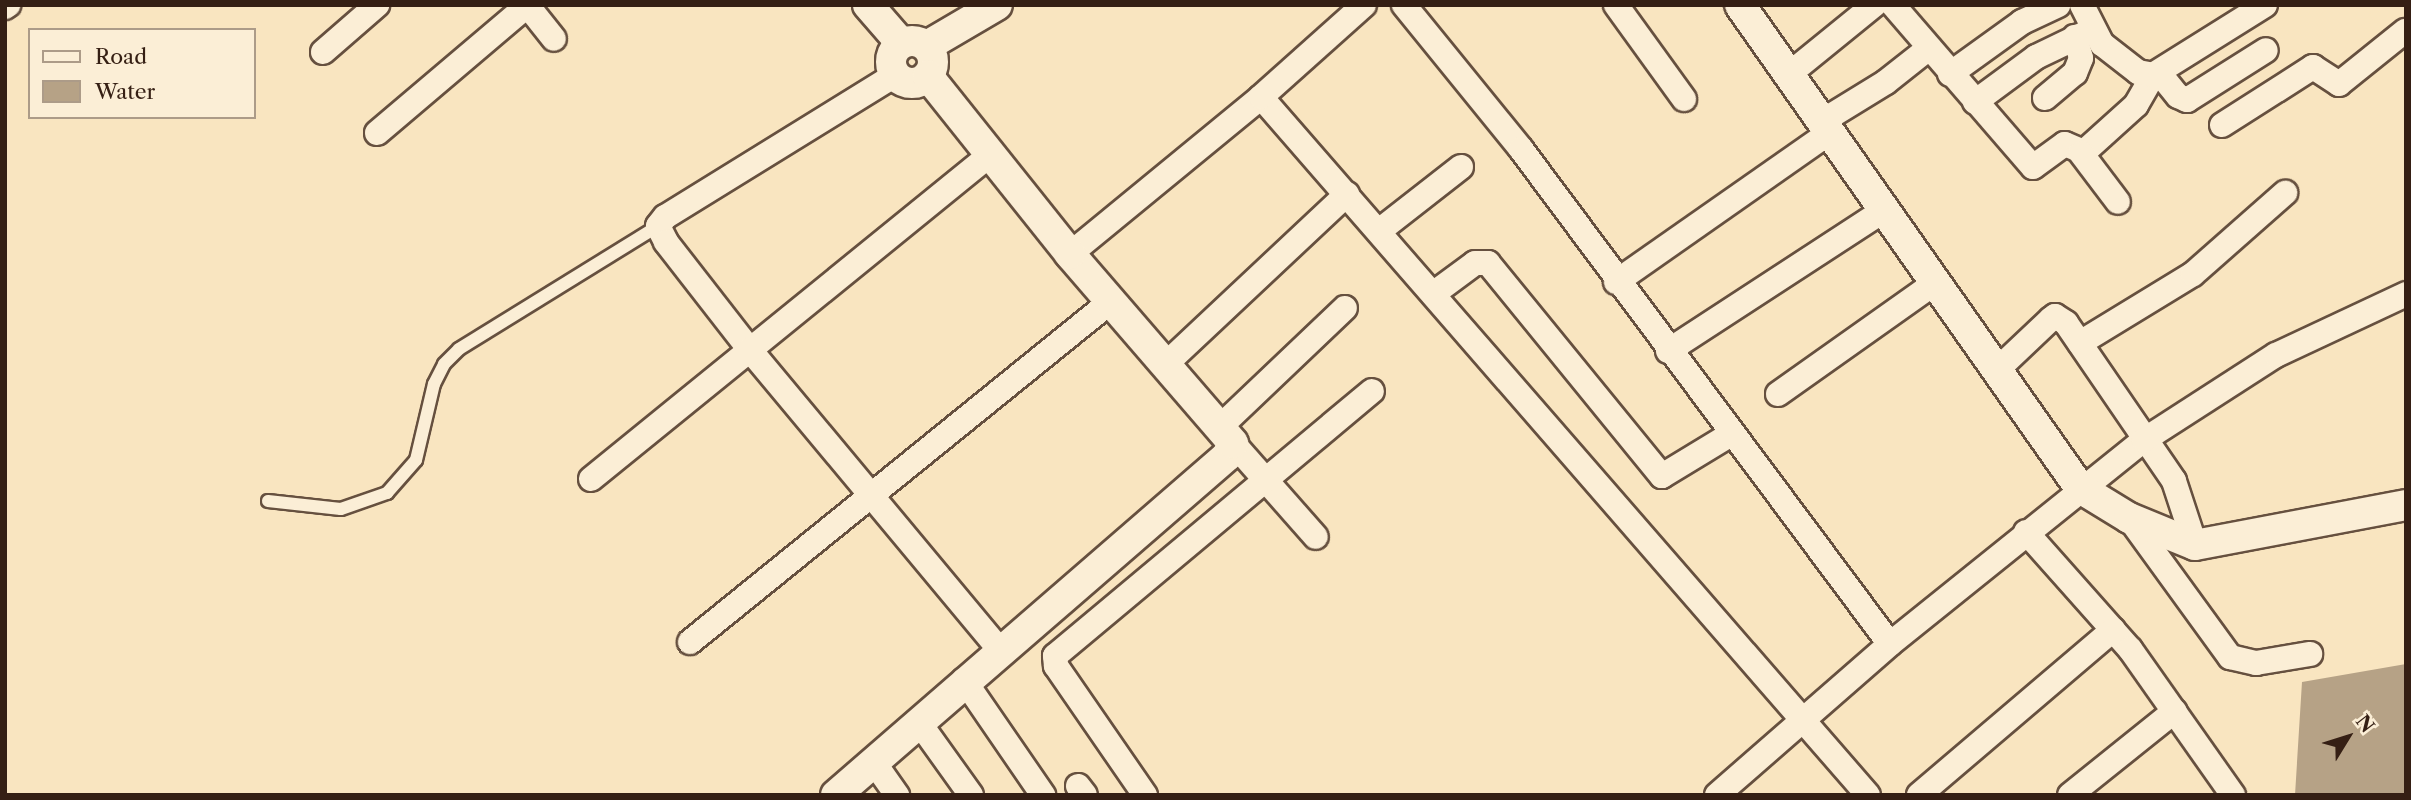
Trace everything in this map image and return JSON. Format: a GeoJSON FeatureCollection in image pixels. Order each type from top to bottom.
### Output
{"type":"FeatureCollection","features":[{"type":"Feature","properties":{"kind":"street"},"geometry":{"type":"LineString","coordinates":[[324,52],[377,5]]}},
{"type":"Feature","properties":{"kind":"street"},"geometry":{"type":"LineString","coordinates":[[377,133],[528,5],[554,39]]}},
{"type":"Feature","properties":{"kind":"street"},"geometry":{"type":"LineString","coordinates":[[868,5],[914,45],[933,58],[928,76],[915,83],[895,75],[890,61],[914,45],[997,5]]}},
{"type":"Feature","properties":{"kind":"street"},"geometry":{"type":"LineString","coordinates":[[1070,254],[1261,97],[1364,5]]}},
{"type":"Feature","properties":{"kind":"street"},"geometry":{"type":"LineString","coordinates":[[1404,5],[1521,149],[1616,282],[1889,644]]}},
{"type":"Feature","properties":{"kind":"street"},"geometry":{"type":"LineString","coordinates":[[1616,5],[1684,99]]}},
{"type":"Feature","properties":{"kind":"street"},"geometry":{"type":"LineString","coordinates":[[1740,5],[2080,488],[2129,519],[2195,545],[2406,505]]}},
{"type":"Feature","properties":{"kind":"street"},"geometry":{"type":"LineString","coordinates":[[1788,75],[1874,5]]}},
{"type":"Feature","properties":{"kind":"street"},"geometry":{"type":"LineString","coordinates":[[1893,5],[2033,167],[2065,144],[2081,153],[2118,202]]}},
{"type":"Feature","properties":{"kind":"street"},"geometry":{"type":"LineString","coordinates":[[1951,74],[2022,22],[2059,5]]}},
{"type":"Feature","properties":{"kind":"street"},"geometry":{"type":"LineString","coordinates":[[2045,98],[2075,73],[2081,58],[2084,33],[2082,5]]}},
{"type":"Feature","properties":{"kind":"street"},"geometry":{"type":"LineString","coordinates":[[2081,153],[2136,105],[2156,74],[2260,9],[2266,50],[2278,89]]}},
{"type":"Feature","properties":{"kind":"street"},"geometry":{"type":"LineString","coordinates":[[2222,125],[2315,66],[2332,83],[2339,84],[2405,31]]}},
{"type":"Feature","properties":{"kind":"street"},"geometry":{"type":"LineString","coordinates":[[1975,102],[2036,57],[2084,33]]}},
{"type":"Feature","properties":{"kind":"street"},"geometry":{"type":"LineString","coordinates":[[2084,33],[2138,72],[2156,74],[2178,96],[2187,100],[2266,50]]}},
{"type":"Feature","properties":{"kind":"street"},"geometry":{"type":"LineString","coordinates":[[1616,282],[1929,48]]}},
{"type":"Feature","properties":{"kind":"street"},"geometry":{"type":"LineString","coordinates":[[895,75],[666,217],[658,226],[666,242],[750,350],[999,649]]}},
{"type":"Feature","properties":{"kind":"street"},"geometry":{"type":"LineString","coordinates":[[928,76],[1110,302],[1167,363],[1316,537]]}},
{"type":"Feature","properties":{"kind":"street"},"geometry":{"type":"LineString","coordinates":[[1261,97],[1868,795]]}},
{"type":"Feature","properties":{"kind":"street"},"geometry":{"type":"LineString","coordinates":[[591,479],[991,154]]}},
{"type":"Feature","properties":{"kind":"street"},"geometry":{"type":"LineString","coordinates":[[1379,231],[1461,167]]}},
{"type":"Feature","properties":{"kind":"street"},"geometry":{"type":"LineString","coordinates":[[2080,343],[2193,274],[2285,193]]}},
{"type":"Feature","properties":{"kind":"street"},"geometry":{"type":"LineString","coordinates":[[1167,363],[1347,194]]}},
{"type":"Feature","properties":{"kind":"street"},"geometry":{"type":"LineString","coordinates":[[1668,351],[1884,210]]}},
{"type":"Feature","properties":{"kind":"street"},"geometry":{"type":"LineString","coordinates":[[1433,294],[1475,263],[1488,263],[1662,477],[1731,434]]}},
{"type":"Feature","properties":{"kind":"street"},"geometry":{"type":"LineString","coordinates":[[1778,394],[1935,283]]}},
{"type":"Feature","properties":{"kind":"street"},"geometry":{"type":"LineString","coordinates":[[1717,795],[1889,644],[2080,488],[2144,440],[2276,355],[2406,294]]}},
{"type":"Feature","properties":{"kind":"street"},"geometry":{"type":"LineString","coordinates":[[690,642],[1110,302]]}},
{"type":"Feature","properties":{"kind":"street"},"geometry":{"type":"LineString","coordinates":[[836,795],[999,649],[1227,456],[1227,434],[1345,308]]}},
{"type":"Feature","properties":{"kind":"street"},"geometry":{"type":"LineString","coordinates":[[1997,370],[2055,316],[2066,323],[2174,481],[2195,545]]}},
{"type":"Feature","properties":{"kind":"street"},"geometry":{"type":"LineString","coordinates":[[1145,795],[1056,666],[1055,656],[1372,391]]}},
{"type":"Feature","properties":{"kind":"street"},"geometry":{"type":"LineString","coordinates":[[2129,519],[2230,657],[2256,663],[2310,654]]}},
{"type":"Feature","properties":{"kind":"street"},"geometry":{"type":"LineString","coordinates":[[2026,532],[2113,630],[2175,711],[2233,795]]}},
{"type":"Feature","properties":{"kind":"street"},"geometry":{"type":"LineString","coordinates":[[1919,795],[2113,630]]}},
{"type":"Feature","properties":{"kind":"street"},"geometry":{"type":"LineString","coordinates":[[964,680],[1043,795]]}},
{"type":"Feature","properties":{"kind":"street"},"geometry":{"type":"LineString","coordinates":[[2076,792],[2175,711]]}},
{"type":"Feature","properties":{"kind":"street"},"geometry":{"type":"LineString","coordinates":[[918,721],[971,795]]}},
{"type":"Feature","properties":{"kind":"street"},"geometry":{"type":"LineString","coordinates":[[873,761],[897,795]]}},
{"type":"Feature","properties":{"kind":"lane"},"geometry":{"type":"LineString","coordinates":[[268,501],[341,509],[387,493],[416,460],[434,384],[444,364],[459,349],[658,226]]}},
{"type":"Feature","properties":{"kind":"water"},"geometry":{"type":"Polygon","coordinates":[[[2406,664],[2406,795],[2295,795],[2302,682],[2406,664]]]}}]}
